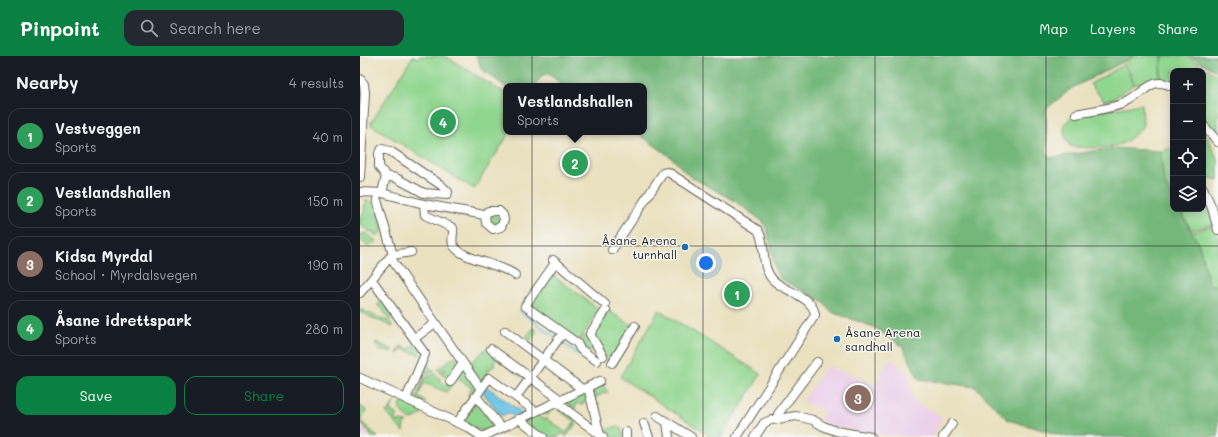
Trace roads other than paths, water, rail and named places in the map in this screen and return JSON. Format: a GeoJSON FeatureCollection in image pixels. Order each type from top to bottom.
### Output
{"type":"FeatureCollection","features":[{"type":"Feature","properties":{"kind":"street"},"geometry":{"type":"LineString","coordinates":[[360,79],[364,84],[365,93],[360,177]]}},
{"type":"Feature","properties":{"kind":"street"},"geometry":{"type":"LineString","coordinates":[[1076,114],[1127,102],[1151,84],[1162,82],[1170,86]]}},
{"type":"Feature","properties":{"kind":"street"},"geometry":{"type":"LineString","coordinates":[[1206,128],[1218,142]]}},
{"type":"Feature","properties":{"kind":"street"},"geometry":{"type":"LineString","coordinates":[[382,149],[390,151],[441,185],[448,192],[447,195],[443,196],[424,193],[396,178],[386,176],[379,167],[379,150],[382,149]]}},
{"type":"Feature","properties":{"kind":"street"},"geometry":{"type":"LineString","coordinates":[[612,250],[663,173],[668,172],[758,230],[764,246],[764,260],[768,273],[773,281],[808,302],[814,309],[815,315],[737,437]]}},
{"type":"Feature","properties":{"kind":"street"},"geometry":{"type":"LineString","coordinates":[[382,193],[386,176]]}},
{"type":"Feature","properties":{"kind":"street"},"geometry":{"type":"LineString","coordinates":[[360,192],[382,193],[424,204],[485,215]]}},
{"type":"Feature","properties":{"kind":"street"},"geometry":{"type":"LineString","coordinates":[[1206,195],[1212,208],[1218,230]]}},
{"type":"Feature","properties":{"kind":"street"},"geometry":{"type":"LineString","coordinates":[[377,200],[393,256],[435,323],[463,363],[501,428]]}},
{"type":"Feature","properties":{"kind":"street"},"geometry":{"type":"LineString","coordinates":[[424,204],[425,215],[453,228],[452,240],[455,248],[468,256],[515,275]]}},
{"type":"Feature","properties":{"kind":"street"},"geometry":{"type":"LineString","coordinates":[[360,293],[393,256],[411,252]]}},
{"type":"Feature","properties":{"kind":"street"},"geometry":{"type":"LineString","coordinates":[[554,261],[573,275],[605,307],[590,334],[600,359],[580,349],[577,343],[562,335],[525,306],[554,261]]}},
{"type":"Feature","properties":{"kind":"street"},"geometry":{"type":"LineString","coordinates":[[372,280],[425,354],[406,399]]}},
{"type":"Feature","properties":{"kind":"street"},"geometry":{"type":"LineString","coordinates":[[414,338],[435,323]]}},
{"type":"Feature","properties":{"kind":"street"},"geometry":{"type":"LineString","coordinates":[[612,363],[635,326]]}},
{"type":"Feature","properties":{"kind":"street"},"geometry":{"type":"LineString","coordinates":[[505,332],[585,388],[602,436]]}},
{"type":"Feature","properties":{"kind":"street"},"geometry":{"type":"LineString","coordinates":[[516,397],[562,335]]}},
{"type":"Feature","properties":{"kind":"street"},"geometry":{"type":"LineString","coordinates":[[491,349],[530,378],[602,436]]}},
{"type":"Feature","properties":{"kind":"street"},"geometry":{"type":"LineString","coordinates":[[778,418],[778,414],[817,362]]}},
{"type":"Feature","properties":{"kind":"street"},"geometry":{"type":"LineString","coordinates":[[450,382],[463,363]]}},
{"type":"Feature","properties":{"kind":"street"},"geometry":{"type":"LineString","coordinates":[[360,378],[485,436],[600,381]]}},
{"type":"Feature","properties":{"kind":"street"},"geometry":{"type":"LineString","coordinates":[[457,423],[489,378],[535,411]]}},
{"type":"Feature","properties":{"kind":"street"},"geometry":{"type":"LineString","coordinates":[[657,416],[691,437]]}},
{"type":"Feature","properties":{"kind":"street"},"geometry":{"type":"LineString","coordinates":[[754,437],[764,423],[778,418],[805,417],[836,431],[871,437]]}},
{"type":"Feature","properties":{"kind":"street"},"geometry":{"type":"LineString","coordinates":[[519,419],[543,437]]}},
{"type":"Feature","properties":{"kind":"street"},"geometry":{"type":"LineString","coordinates":[[667,422],[669,437]]}},
{"type":"Feature","properties":{"kind":"street"},"geometry":{"type":"LineString","coordinates":[[644,423],[649,437]]}},
{"type":"Feature","properties":{"kind":"street"},"geometry":{"type":"LineString","coordinates":[[943,437],[952,424]]}},
{"type":"Feature","properties":{"kind":"water"},"geometry":{"type":"Polygon","coordinates":[[[486,386],[524,414],[518,417],[508,413],[501,416],[482,391],[486,386]]]}},
{"type":"Feature","properties":{"kind":"waterway"},"geometry":{"type":"LineString","coordinates":[[520,311],[556,338]]}},
{"type":"Feature","properties":{"kind":"waterway"},"geometry":{"type":"LineString","coordinates":[[560,341],[594,366]]}},
{"type":"Feature","properties":{"kind":"place","name":"Åsane idrettspark"},"geometry":{"type":"Point","coordinates":[443,122]}},
{"type":"Feature","properties":{"kind":"place","name":"Vestlandshallen"},"geometry":{"type":"Point","coordinates":[575,163]}},
{"type":"Feature","properties":{"kind":"place","name":"Åsane Arena turnhall"},"geometry":{"type":"Point","coordinates":[685,247]}},
{"type":"Feature","properties":{"kind":"place","name":"Vestveggen"},"geometry":{"type":"Point","coordinates":[737,294]}},
{"type":"Feature","properties":{"kind":"place","name":"Åsane Arena sandhall"},"geometry":{"type":"Point","coordinates":[837,339]}},
{"type":"Feature","properties":{"kind":"place","name":"Kidsa Myrdal"},"geometry":{"type":"Point","coordinates":[858,398]}}]}
